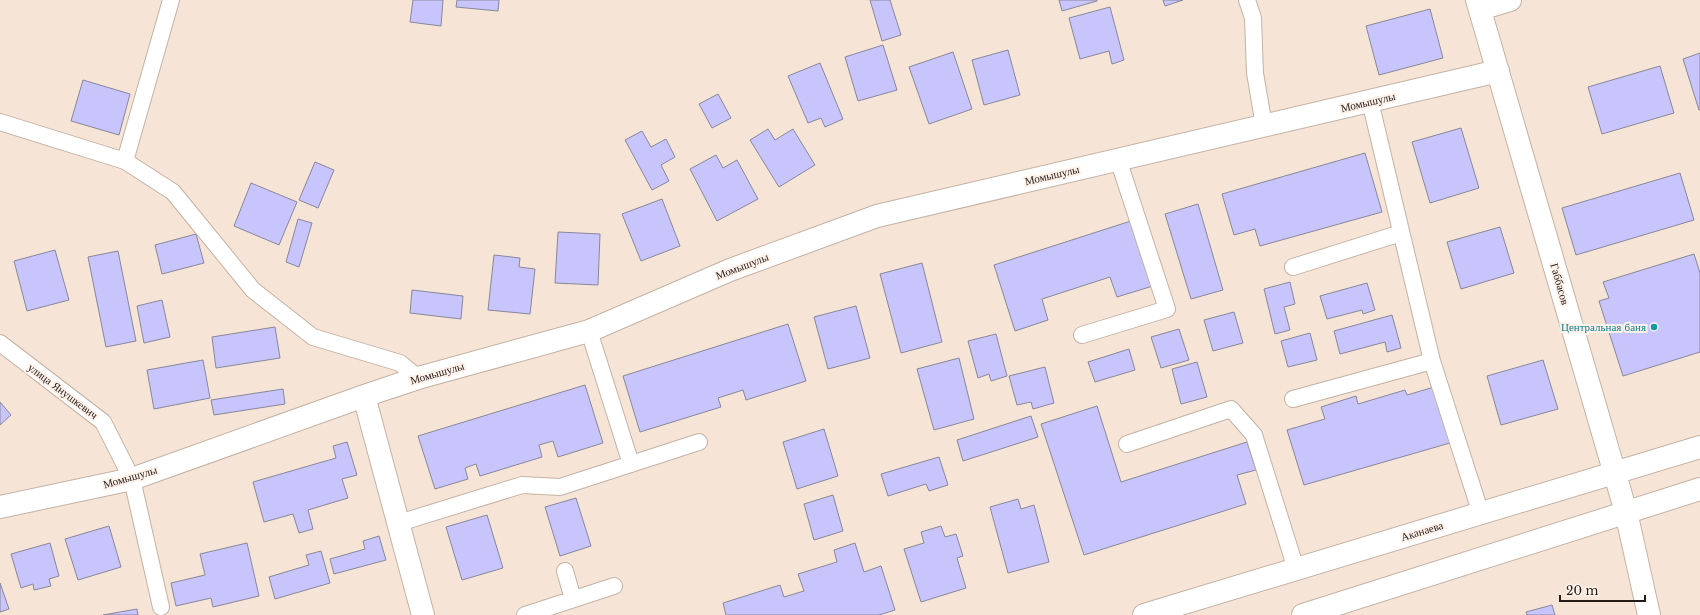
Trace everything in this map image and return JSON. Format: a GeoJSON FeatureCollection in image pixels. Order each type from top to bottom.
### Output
{"type":"FeatureCollection","features":[{"type":"Feature","properties":{"kind":"street"},"geometry":{"type":"LineString","coordinates":[[1478,5],[1510,0]]}},
{"type":"Feature","properties":{"kind":"street","name":"Габбасов"},"geometry":{"type":"LineString","coordinates":[[1478,5],[1626,512],[1649,615]]}},
{"type":"Feature","properties":{"kind":"street","name":"Момышулы"},"geometry":{"type":"LineString","coordinates":[[0,507],[132,479],[418,378],[589,331],[730,270],[877,216],[1498,71]]}},
{"type":"Feature","properties":{"kind":"street"},"geometry":{"type":"LineString","coordinates":[[364,396],[423,615]]}},
{"type":"Feature","properties":{"kind":"street","name":"Аканаева"},"geometry":{"type":"LineString","coordinates":[[1144,615],[1615,474],[1700,447]]}},
{"type":"Feature","properties":{"kind":"street"},"geometry":{"type":"LineString","coordinates":[[1303,615],[1700,489]]}},
{"type":"Feature","properties":{"kind":"lane"},"geometry":{"type":"LineString","coordinates":[[125,161],[171,0]]}},
{"type":"Feature","properties":{"kind":"lane"},"geometry":{"type":"LineString","coordinates":[[1247,0],[1253,18],[1255,73],[1264,126]]}},
{"type":"Feature","properties":{"kind":"lane"},"geometry":{"type":"LineString","coordinates":[[1370,102],[1432,361],[1481,514]]}},
{"type":"Feature","properties":{"kind":"lane"},"geometry":{"type":"LineString","coordinates":[[0,122],[125,161],[172,192],[254,290],[313,337],[400,363],[418,378]]}},
{"type":"Feature","properties":{"kind":"lane"},"geometry":{"type":"LineString","coordinates":[[1082,335],[1167,309],[1118,159]]}},
{"type":"Feature","properties":{"kind":"lane"},"geometry":{"type":"LineString","coordinates":[[1293,267],[1402,233]]}},
{"type":"Feature","properties":{"kind":"lane"},"geometry":{"type":"LineString","coordinates":[[589,331],[631,464]]}},
{"type":"Feature","properties":{"kind":"lane","name":"улица Янушкевич"},"geometry":{"type":"LineString","coordinates":[[0,343],[103,422],[132,479],[161,607]]}},
{"type":"Feature","properties":{"kind":"lane"},"geometry":{"type":"LineString","coordinates":[[1293,400],[1432,361]]}},
{"type":"Feature","properties":{"kind":"lane"},"geometry":{"type":"LineString","coordinates":[[1127,444],[1231,409],[1254,435],[1296,569]]}},
{"type":"Feature","properties":{"kind":"lane"},"geometry":{"type":"LineString","coordinates":[[399,523],[522,485],[560,487],[699,442]]}},
{"type":"Feature","properties":{"kind":"lane"},"geometry":{"type":"LineString","coordinates":[[565,571],[573,599]]}},
{"type":"Feature","properties":{"kind":"lane"},"geometry":{"type":"LineString","coordinates":[[525,615],[614,586]]}},
{"type":"Feature","properties":{"kind":"building"},"geometry":{"type":"Polygon","coordinates":[[[413,0],[443,0],[441,26],[410,22],[413,0]]]}},
{"type":"Feature","properties":{"kind":"building"},"geometry":{"type":"Polygon","coordinates":[[[457,0],[499,0],[498,11],[456,7],[457,0]]]}},
{"type":"Feature","properties":{"kind":"building"},"geometry":{"type":"Polygon","coordinates":[[[870,0],[890,0],[901,35],[882,41],[870,0]]]}},
{"type":"Feature","properties":{"kind":"building"},"geometry":{"type":"Polygon","coordinates":[[[1059,0],[1097,0],[1097,1],[1062,11],[1059,0]]]}},
{"type":"Feature","properties":{"kind":"building"},"geometry":{"type":"Polygon","coordinates":[[[1163,0],[1183,0],[1165,6],[1163,0]]]}},
{"type":"Feature","properties":{"kind":"building"},"geometry":{"type":"Polygon","coordinates":[[[1110,7],[1124,60],[1112,64],[1109,51],[1080,59],[1069,18],[1110,7]]]}},
{"type":"Feature","properties":{"kind":"building"},"geometry":{"type":"Polygon","coordinates":[[[1430,9],[1443,58],[1379,75],[1366,26],[1430,9]]]}},
{"type":"Feature","properties":{"kind":"building"},"geometry":{"type":"Polygon","coordinates":[[[883,45],[897,90],[858,101],[845,57],[883,45]]]}},
{"type":"Feature","properties":{"kind":"building"},"geometry":{"type":"Polygon","coordinates":[[[1008,50],[1020,95],[984,105],[972,60],[1008,50]]]}},
{"type":"Feature","properties":{"kind":"building"},"geometry":{"type":"Polygon","coordinates":[[[953,52],[972,109],[929,124],[909,67],[953,52]]]}},
{"type":"Feature","properties":{"kind":"building"},"geometry":{"type":"Polygon","coordinates":[[[1700,53],[1700,110],[1699,110],[1683,59],[1700,53]]]}},
{"type":"Feature","properties":{"kind":"building"},"geometry":{"type":"Polygon","coordinates":[[[820,63],[843,119],[825,127],[821,118],[808,123],[788,76],[820,63]]]}},
{"type":"Feature","properties":{"kind":"building"},"geometry":{"type":"Polygon","coordinates":[[[1660,66],[1674,113],[1602,134],[1588,87],[1660,66]]]}},
{"type":"Feature","properties":{"kind":"building"},"geometry":{"type":"Polygon","coordinates":[[[83,80],[130,94],[119,135],[71,121],[83,80]]]}},
{"type":"Feature","properties":{"kind":"building"},"geometry":{"type":"Polygon","coordinates":[[[718,94],[731,118],[712,128],[699,104],[718,94]]]}},
{"type":"Feature","properties":{"kind":"building"},"geometry":{"type":"Polygon","coordinates":[[[1461,128],[1479,188],[1430,203],[1412,142],[1461,128]]]}},
{"type":"Feature","properties":{"kind":"building"},"geometry":{"type":"Polygon","coordinates":[[[768,129],[775,140],[793,129],[815,165],[779,187],[750,140],[768,129]]]}},
{"type":"Feature","properties":{"kind":"building"},"geometry":{"type":"Polygon","coordinates":[[[642,131],[651,147],[666,139],[675,157],[661,165],[669,181],[652,190],[625,140],[642,131]]]}},
{"type":"Feature","properties":{"kind":"building"},"geometry":{"type":"Polygon","coordinates":[[[1365,153],[1382,212],[1260,246],[1255,229],[1234,235],[1222,194],[1365,153]]]}},
{"type":"Feature","properties":{"kind":"building"},"geometry":{"type":"Polygon","coordinates":[[[716,155],[723,168],[737,160],[758,199],[717,221],[690,169],[716,155]]]}},
{"type":"Feature","properties":{"kind":"building"},"geometry":{"type":"Polygon","coordinates":[[[315,162],[334,170],[318,208],[299,200],[315,162]]]}},
{"type":"Feature","properties":{"kind":"building"},"geometry":{"type":"Polygon","coordinates":[[[1680,173],[1694,220],[1576,255],[1562,208],[1680,173]]]}},
{"type":"Feature","properties":{"kind":"building"},"geometry":{"type":"Polygon","coordinates":[[[251,183],[297,202],[279,245],[234,226],[251,183]]]}},
{"type":"Feature","properties":{"kind":"building"},"geometry":{"type":"Polygon","coordinates":[[[662,199],[680,246],[641,261],[622,214],[662,199]]]}},
{"type":"Feature","properties":{"kind":"building"},"geometry":{"type":"Polygon","coordinates":[[[1198,204],[1223,290],[1191,299],[1165,214],[1198,204]]]}},
{"type":"Feature","properties":{"kind":"building"},"geometry":{"type":"Polygon","coordinates":[[[298,219],[312,223],[299,267],[286,262],[298,219]]]}},
{"type":"Feature","properties":{"kind":"building"},"geometry":{"type":"Polygon","coordinates":[[[1134,220],[1156,285],[1117,297],[1110,277],[1042,299],[1048,320],[1015,331],[994,265],[1134,220]]]}},
{"type":"Feature","properties":{"kind":"building"},"geometry":{"type":"Polygon","coordinates":[[[1500,227],[1514,273],[1461,289],[1447,242],[1500,227]]]}},
{"type":"Feature","properties":{"kind":"building"},"geometry":{"type":"Polygon","coordinates":[[[558,232],[600,234],[598,285],[555,283],[558,232]]]}},
{"type":"Feature","properties":{"kind":"building"},"geometry":{"type":"Polygon","coordinates":[[[196,234],[204,263],[162,274],[155,245],[196,234]]]}},
{"type":"Feature","properties":{"kind":"building"},"geometry":{"type":"Polygon","coordinates":[[[55,250],[69,300],[27,311],[14,261],[55,250]]]}},
{"type":"Feature","properties":{"kind":"building"},"geometry":{"type":"Polygon","coordinates":[[[118,251],[136,341],[106,347],[88,257],[118,251]]]}},
{"type":"Feature","properties":{"kind":"building","name":"Центральная баня"},"geometry":{"type":"Polygon","coordinates":[[[1694,254],[1700,273],[1700,352],[1623,376],[1599,301],[1609,298],[1603,282],[1694,254]]]}},
{"type":"Feature","properties":{"kind":"building"},"geometry":{"type":"Polygon","coordinates":[[[494,255],[520,258],[519,267],[535,269],[530,314],[488,310],[494,255]]]}},
{"type":"Feature","properties":{"kind":"building"},"geometry":{"type":"Polygon","coordinates":[[[922,263],[942,342],[901,353],[880,274],[922,263]]]}},
{"type":"Feature","properties":{"kind":"building"},"geometry":{"type":"Polygon","coordinates":[[[1290,282],[1295,304],[1284,307],[1290,330],[1275,334],[1264,289],[1290,282]]]}},
{"type":"Feature","properties":{"kind":"building"},"geometry":{"type":"Polygon","coordinates":[[[1367,283],[1375,310],[1363,314],[1362,310],[1327,319],[1320,296],[1367,283]]]}},
{"type":"Feature","properties":{"kind":"building"},"geometry":{"type":"Polygon","coordinates":[[[412,290],[463,296],[461,319],[410,313],[412,290]]]}},
{"type":"Feature","properties":{"kind":"building"},"geometry":{"type":"Polygon","coordinates":[[[162,300],[170,337],[144,343],[137,306],[162,300]]]}},
{"type":"Feature","properties":{"kind":"building"},"geometry":{"type":"Polygon","coordinates":[[[856,306],[870,358],[828,369],[814,317],[856,306]]]}},
{"type":"Feature","properties":{"kind":"building"},"geometry":{"type":"Polygon","coordinates":[[[1234,312],[1243,343],[1213,351],[1204,320],[1234,312]]]}},
{"type":"Feature","properties":{"kind":"building"},"geometry":{"type":"Polygon","coordinates":[[[1392,315],[1401,348],[1387,352],[1385,342],[1340,354],[1334,331],[1392,315]]]}},
{"type":"Feature","properties":{"kind":"building"},"geometry":{"type":"Polygon","coordinates":[[[788,324],[806,381],[746,400],[743,390],[718,398],[721,407],[640,432],[623,376],[788,324]]]}},
{"type":"Feature","properties":{"kind":"building"},"geometry":{"type":"Polygon","coordinates":[[[275,327],[280,358],[216,368],[212,337],[275,327]]]}},
{"type":"Feature","properties":{"kind":"building"},"geometry":{"type":"Polygon","coordinates":[[[1179,329],[1189,360],[1161,368],[1151,337],[1179,329]]]}},
{"type":"Feature","properties":{"kind":"building"},"geometry":{"type":"Polygon","coordinates":[[[1310,333],[1317,360],[1288,367],[1281,341],[1310,333]]]}},
{"type":"Feature","properties":{"kind":"building"},"geometry":{"type":"Polygon","coordinates":[[[996,334],[1007,376],[991,381],[989,374],[978,378],[968,341],[996,334]]]}},
{"type":"Feature","properties":{"kind":"building"},"geometry":{"type":"Polygon","coordinates":[[[1129,349],[1135,370],[1095,382],[1088,362],[1129,349]]]}},
{"type":"Feature","properties":{"kind":"building"},"geometry":{"type":"Polygon","coordinates":[[[959,358],[974,419],[934,430],[917,369],[959,358]]]}},
{"type":"Feature","properties":{"kind":"building"},"geometry":{"type":"Polygon","coordinates":[[[203,360],[210,398],[154,409],[147,370],[203,360]]]}},
{"type":"Feature","properties":{"kind":"building"},"geometry":{"type":"Polygon","coordinates":[[[1543,360],[1558,409],[1501,425],[1487,376],[1543,360]]]}},
{"type":"Feature","properties":{"kind":"building"},"geometry":{"type":"Polygon","coordinates":[[[1197,362],[1207,397],[1181,404],[1172,369],[1197,362]]]}},
{"type":"Feature","properties":{"kind":"building"},"geometry":{"type":"Polygon","coordinates":[[[1045,367],[1054,403],[1033,409],[1031,402],[1017,405],[1009,376],[1045,367]]]}},
{"type":"Feature","properties":{"kind":"building"},"geometry":{"type":"Polygon","coordinates":[[[585,385],[603,443],[558,457],[553,441],[539,445],[542,457],[480,476],[476,464],[465,468],[468,479],[435,489],[418,436],[585,385]]]}},
{"type":"Feature","properties":{"kind":"building"},"geometry":{"type":"Polygon","coordinates":[[[1434,387],[1450,443],[1304,485],[1287,430],[1325,419],[1321,407],[1356,396],[1358,404],[1405,390],[1407,395],[1434,387]]]}},
{"type":"Feature","properties":{"kind":"building"},"geometry":{"type":"Polygon","coordinates":[[[283,389],[285,404],[214,415],[211,400],[283,389]]]}},
{"type":"Feature","properties":{"kind":"building"},"geometry":{"type":"Polygon","coordinates":[[[0,402],[11,415],[0,425],[0,402]]]}},
{"type":"Feature","properties":{"kind":"building"},"geometry":{"type":"Polygon","coordinates":[[[1097,406],[1121,482],[1247,442],[1256,470],[1237,475],[1246,504],[1084,555],[1041,424],[1097,406]]]}},
{"type":"Feature","properties":{"kind":"building"},"geometry":{"type":"Polygon","coordinates":[[[1031,416],[1038,437],[963,461],[957,440],[1031,416]]]}},
{"type":"Feature","properties":{"kind":"building"},"geometry":{"type":"Polygon","coordinates":[[[824,429],[838,476],[797,489],[783,442],[824,429]]]}},
{"type":"Feature","properties":{"kind":"building"},"geometry":{"type":"Polygon","coordinates":[[[347,442],[357,475],[342,479],[348,498],[308,510],[313,529],[299,533],[293,514],[264,522],[253,482],[336,458],[333,446],[347,442]]]}},
{"type":"Feature","properties":{"kind":"building"},"geometry":{"type":"Polygon","coordinates":[[[939,457],[948,485],[929,491],[926,484],[888,496],[881,474],[939,457]]]}},
{"type":"Feature","properties":{"kind":"building"},"geometry":{"type":"Polygon","coordinates":[[[833,495],[843,531],[814,540],[804,504],[833,495]]]}},
{"type":"Feature","properties":{"kind":"building"},"geometry":{"type":"Polygon","coordinates":[[[576,498],[591,546],[560,556],[545,507],[576,498]]]}},
{"type":"Feature","properties":{"kind":"building"},"geometry":{"type":"Polygon","coordinates":[[[1018,499],[1021,509],[1034,505],[1049,562],[1008,573],[990,507],[1018,499]]]}},
{"type":"Feature","properties":{"kind":"building"},"geometry":{"type":"Polygon","coordinates":[[[487,515],[503,568],[462,580],[446,527],[487,515]]]}},
{"type":"Feature","properties":{"kind":"building"},"geometry":{"type":"Polygon","coordinates":[[[109,526],[121,567],[78,580],[65,539],[109,526]]]}},
{"type":"Feature","properties":{"kind":"building"},"geometry":{"type":"Polygon","coordinates":[[[941,526],[945,537],[956,534],[963,556],[957,558],[966,588],[921,602],[904,549],[924,543],[921,532],[941,526]]]}},
{"type":"Feature","properties":{"kind":"building"},"geometry":{"type":"Polygon","coordinates":[[[379,536],[386,560],[334,574],[330,559],[365,549],[363,541],[379,536]]]}},
{"type":"Feature","properties":{"kind":"building"},"geometry":{"type":"Polygon","coordinates":[[[50,543],[59,576],[49,579],[51,586],[34,590],[33,584],[21,588],[11,554],[50,543]]]}},
{"type":"Feature","properties":{"kind":"building"},"geometry":{"type":"Polygon","coordinates":[[[247,543],[259,596],[213,607],[211,598],[176,606],[171,583],[205,575],[200,554],[247,543]]]}},
{"type":"Feature","properties":{"kind":"building"},"geometry":{"type":"Polygon","coordinates":[[[855,543],[864,572],[881,566],[895,610],[879,615],[726,615],[723,603],[780,585],[784,597],[804,591],[798,574],[837,562],[834,550],[855,543]]]}},
{"type":"Feature","properties":{"kind":"building"},"geometry":{"type":"Polygon","coordinates":[[[321,551],[330,583],[275,599],[269,577],[309,565],[306,555],[321,551]]]}},
{"type":"Feature","properties":{"kind":"building"},"geometry":{"type":"Polygon","coordinates":[[[0,583],[9,609],[0,612],[0,583]]]}},
{"type":"Feature","properties":{"kind":"building"},"geometry":{"type":"Polygon","coordinates":[[[1552,605],[1555,615],[1527,615],[1526,612],[1552,605]]]}},
{"type":"Feature","properties":{"kind":"building"},"geometry":{"type":"Polygon","coordinates":[[[137,609],[138,615],[103,615],[137,609]]]}},
{"type":"Feature","properties":{"kind":"place","name":"Центральная баня"},"geometry":{"type":"Point","coordinates":[1654,327]}}]}
